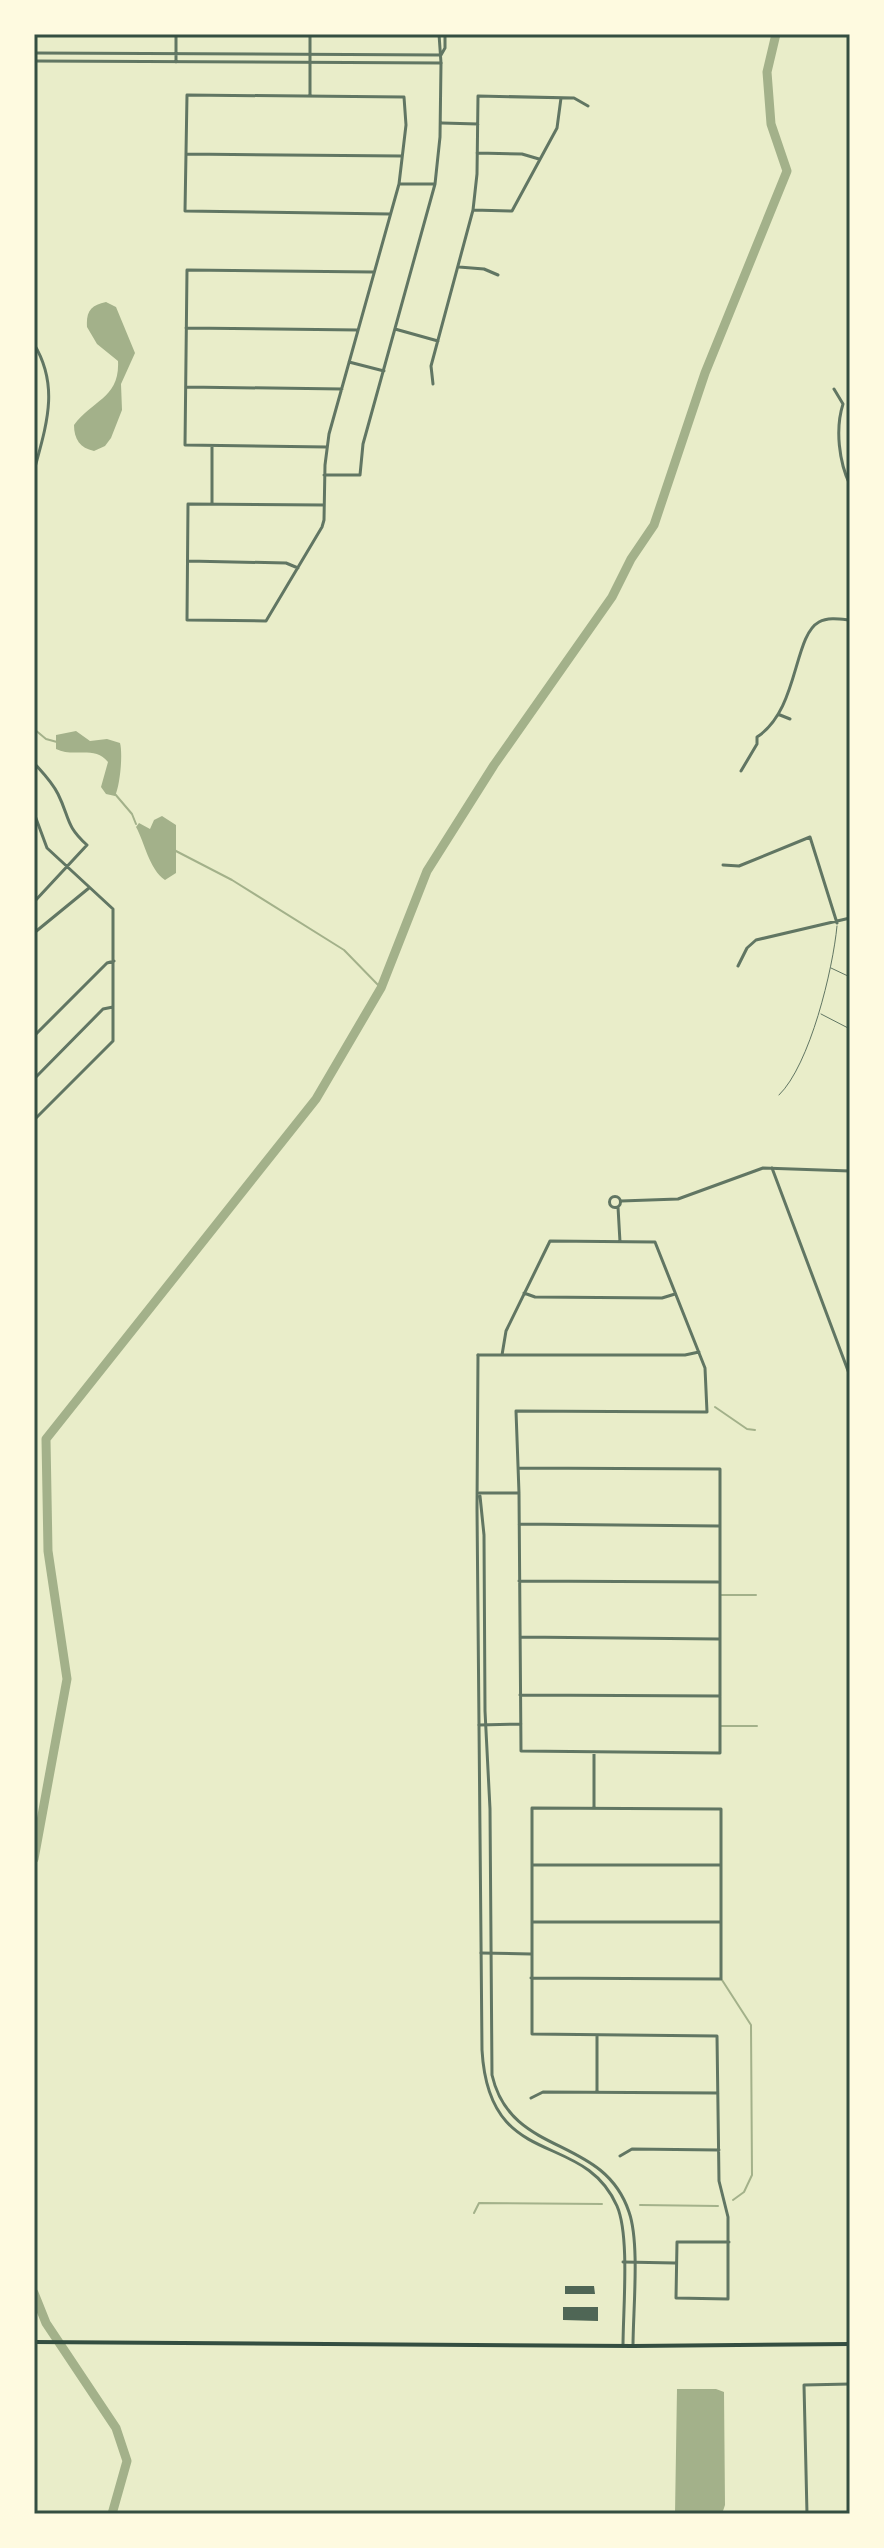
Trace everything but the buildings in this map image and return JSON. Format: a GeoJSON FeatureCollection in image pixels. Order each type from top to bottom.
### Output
{"type":"FeatureCollection","features":[{"type":"Feature","properties":{"kind":"main road"},"geometry":{"type":"LineString","coordinates":[[34,2342],[623,2346],[850,2344]]}},
{"type":"Feature","properties":{"kind":"street"},"geometry":{"type":"LineString","coordinates":[[176,34],[176,62]]}},
{"type":"Feature","properties":{"kind":"street"},"geometry":{"type":"LineString","coordinates":[[310,34],[310,96]]}},
{"type":"Feature","properties":{"kind":"street"},"geometry":{"type":"LineString","coordinates":[[324,475],[360,475],[363,444],[435,184],[440,123],[439,34]]}},
{"type":"Feature","properties":{"kind":"street"},"geometry":{"type":"LineString","coordinates":[[441,55],[445,48],[445,34]]}},
{"type":"Feature","properties":{"kind":"street"},"geometry":{"type":"LineString","coordinates":[[34,53],[441,55]]}},
{"type":"Feature","properties":{"kind":"street"},"geometry":{"type":"LineString","coordinates":[[34,61],[441,63]]}},
{"type":"Feature","properties":{"kind":"street"},"geometry":{"type":"LineString","coordinates":[[324,505],[188,504],[187,620],[266,621],[322,527],[324,505],[324,475],[327,447],[399,184],[404,156],[404,97],[187,95],[185,211],[390,214]]}},
{"type":"Feature","properties":{"kind":"street"},"geometry":{"type":"LineString","coordinates":[[433,384],[431,366],[473,210],[478,96],[574,98],[588,106]]}},
{"type":"Feature","properties":{"kind":"street"},"geometry":{"type":"LineString","coordinates":[[473,210],[512,211],[559,122],[561,98]]}},
{"type":"Feature","properties":{"kind":"street"},"geometry":{"type":"LineString","coordinates":[[440,123],[478,124]]}},
{"type":"Feature","properties":{"kind":"street"},"geometry":{"type":"LineString","coordinates":[[477,153],[527,154],[539,159]]}},
{"type":"Feature","properties":{"kind":"street"},"geometry":{"type":"LineString","coordinates":[[186,154],[404,156]]}},
{"type":"Feature","properties":{"kind":"street"},"geometry":{"type":"LineString","coordinates":[[399,184],[435,184]]}},
{"type":"Feature","properties":{"kind":"street"},"geometry":{"type":"LineString","coordinates":[[459,267],[484,269],[498,275]]}},
{"type":"Feature","properties":{"kind":"street"},"geometry":{"type":"LineString","coordinates":[[327,447],[185,445],[187,270],[374,272]]}},
{"type":"Feature","properties":{"kind":"street"},"geometry":{"type":"LineString","coordinates":[[186,328],[358,330]]}},
{"type":"Feature","properties":{"kind":"street"},"geometry":{"type":"LineString","coordinates":[[395,329],[438,341]]}},
{"type":"Feature","properties":{"kind":"street"},"geometry":{"type":"LineString","coordinates":[[34,344],[47,373],[51,394],[49,417],[34,471]]}},
{"type":"Feature","properties":{"kind":"street"},"geometry":{"type":"LineString","coordinates":[[349,362],[384,371]]}},
{"type":"Feature","properties":{"kind":"street"},"geometry":{"type":"LineString","coordinates":[[186,387],[342,389]]}},
{"type":"Feature","properties":{"kind":"street"},"geometry":{"type":"LineString","coordinates":[[834,389],[843,404],[850,406]]}},
{"type":"Feature","properties":{"kind":"street"},"geometry":{"type":"LineString","coordinates":[[843,404],[839,416],[842,469],[850,485]]}},
{"type":"Feature","properties":{"kind":"street"},"geometry":{"type":"LineString","coordinates":[[212,446],[212,504]]}},
{"type":"Feature","properties":{"kind":"street"},"geometry":{"type":"LineString","coordinates":[[188,561],[286,563],[298,568]]}},
{"type":"Feature","properties":{"kind":"street"},"geometry":{"type":"LineString","coordinates":[[741,771],[757,744],[757,737],[770,729],[780,715],[809,630],[823,620],[850,620]]}},
{"type":"Feature","properties":{"kind":"street"},"geometry":{"type":"LineString","coordinates":[[780,715],[790,719]]}},
{"type":"Feature","properties":{"kind":"street"},"geometry":{"type":"LineString","coordinates":[[34,763],[59,795],[72,832],[87,845],[34,902]]}},
{"type":"Feature","properties":{"kind":"street"},"geometry":{"type":"LineString","coordinates":[[34,813],[47,848],[113,909],[114,961],[113,1041],[34,1120]]}},
{"type":"Feature","properties":{"kind":"street"},"geometry":{"type":"LineString","coordinates":[[723,865],[739,866],[810,837],[837,923]]}},
{"type":"Feature","properties":{"kind":"street"},"geometry":{"type":"LineString","coordinates":[[34,933],[90,887]]}},
{"type":"Feature","properties":{"kind":"street"},"geometry":{"type":"LineString","coordinates":[[738,966],[747,948],[756,940],[850,918]]}},
{"type":"Feature","properties":{"kind":"street"},"geometry":{"type":"LineString","coordinates":[[34,1036],[107,963],[114,961]]}},
{"type":"Feature","properties":{"kind":"street"},"geometry":{"type":"LineString","coordinates":[[34,1079],[103,1009],[114,1007]]}},
{"type":"Feature","properties":{"kind":"street"},"geometry":{"type":"LineString","coordinates":[[772,1168],[850,1376]]}},
{"type":"Feature","properties":{"kind":"street"},"geometry":{"type":"LineString","coordinates":[[618,1207],[612,1207],[610,1200],[616,1197],[621,1201],[678,1199],[753,1171],[772,1168],[850,1171]]}},
{"type":"Feature","properties":{"kind":"street"},"geometry":{"type":"LineString","coordinates":[[620,1242],[618,1207],[621,1201]]}},
{"type":"Feature","properties":{"kind":"street"},"geometry":{"type":"LineString","coordinates":[[502,1355],[506,1331],[550,1241],[655,1242],[707,1374],[707,1412],[516,1411],[521,1751],[720,1753],[720,1469],[518,1468]]}},
{"type":"Feature","properties":{"kind":"street"},"geometry":{"type":"LineString","coordinates":[[524,1293],[551,1298],[662,1298],[676,1294]]}},
{"type":"Feature","properties":{"kind":"street"},"geometry":{"type":"LineString","coordinates":[[633,2346],[631,2217],[623,2197],[613,2181],[591,2161],[522,2126],[500,2099],[492,2066],[490,1796],[485,1725],[484,1535],[479,1493],[478,1355],[685,1355],[699,1352]]}},
{"type":"Feature","properties":{"kind":"street"},"geometry":{"type":"LineString","coordinates":[[707,1406],[715,1407]]}},
{"type":"Feature","properties":{"kind":"street"},"geometry":{"type":"LineString","coordinates":[[479,1493],[519,1493]]}},
{"type":"Feature","properties":{"kind":"street"},"geometry":{"type":"LineString","coordinates":[[479,1493],[482,2061],[487,2088],[507,2124],[523,2137],[586,2169],[605,2187],[621,2218],[623,2346]]}},
{"type":"Feature","properties":{"kind":"street"},"geometry":{"type":"LineString","coordinates":[[519,1524],[721,1526]]}},
{"type":"Feature","properties":{"kind":"street"},"geometry":{"type":"LineString","coordinates":[[519,1581],[718,1582]]}},
{"type":"Feature","properties":{"kind":"street"},"geometry":{"type":"LineString","coordinates":[[520,1637],[719,1639]]}},
{"type":"Feature","properties":{"kind":"street"},"geometry":{"type":"LineString","coordinates":[[520,1695],[720,1696]]}},
{"type":"Feature","properties":{"kind":"street"},"geometry":{"type":"LineString","coordinates":[[479,1725],[521,1724]]}},
{"type":"Feature","properties":{"kind":"street"},"geometry":{"type":"LineString","coordinates":[[594,1751],[594,1808]]}},
{"type":"Feature","properties":{"kind":"street"},"geometry":{"type":"LineString","coordinates":[[531,1978],[721,1979],[721,1809],[532,1808],[531,1922],[531,1978],[532,2034],[717,2036],[719,2181],[728,2217],[729,2242],[728,2299],[676,2298],[677,2242],[729,2242]]}},
{"type":"Feature","properties":{"kind":"street"},"geometry":{"type":"LineString","coordinates":[[532,1865],[721,1865]]}},
{"type":"Feature","properties":{"kind":"street"},"geometry":{"type":"LineString","coordinates":[[531,1922],[721,1922]]}},
{"type":"Feature","properties":{"kind":"street"},"geometry":{"type":"LineString","coordinates":[[481,1953],[531,1954]]}},
{"type":"Feature","properties":{"kind":"street"},"geometry":{"type":"LineString","coordinates":[[597,2035],[597,2092]]}},
{"type":"Feature","properties":{"kind":"street"},"geometry":{"type":"LineString","coordinates":[[531,2098],[543,2092],[718,2093]]}},
{"type":"Feature","properties":{"kind":"street"},"geometry":{"type":"LineString","coordinates":[[620,2156],[632,2149],[719,2150]]}},
{"type":"Feature","properties":{"kind":"street"},"geometry":{"type":"LineString","coordinates":[[605,2187],[613,2181]]}},
{"type":"Feature","properties":{"kind":"street"},"geometry":{"type":"LineString","coordinates":[[623,2262],[677,2263]]}},
{"type":"Feature","properties":{"kind":"street"},"geometry":{"type":"LineString","coordinates":[[807,2514],[804,2385],[850,2384]]}},
{"type":"Feature","properties":{"kind":"lane"},"geometry":{"type":"LineString","coordinates":[[779,1095],[785,1090],[805,1050],[818,1013],[837,923]]}},
{"type":"Feature","properties":{"kind":"lane"},"geometry":{"type":"LineString","coordinates":[[829,967],[850,977]]}},
{"type":"Feature","properties":{"kind":"lane"},"geometry":{"type":"LineString","coordinates":[[818,1013],[850,1029]]}},
{"type":"Feature","properties":{"kind":"shaded area"},"geometry":{"type":"Polygon","coordinates":[[[106,302],[116,307],[135,353],[121,384],[122,410],[111,438],[105,446],[94,451],[79,442],[74,425],[110,391],[117,373],[118,361],[97,344],[87,327],[90,310],[106,302]]]}},
{"type":"Feature","properties":{"kind":"shaded area"},"geometry":{"type":"Polygon","coordinates":[[[76,731],[90,741],[107,739],[120,743],[120,770],[115,796],[106,794],[101,787],[108,762],[103,757],[56,749],[56,735],[76,731]]]}},
{"type":"Feature","properties":{"kind":"shaded area"},"geometry":{"type":"Polygon","coordinates":[[[162,816],[176,825],[176,873],[165,880],[151,863],[136,827],[139,823],[150,829],[154,820],[162,816]]]}},
{"type":"Feature","properties":{"kind":"shaded area"},"geometry":{"type":"Polygon","coordinates":[[[677,2389],[716,2389],[724,2392],[725,2505],[722,2514],[675,2514],[677,2389]]]}},
{"type":"Feature","properties":{"kind":"waterway"},"geometry":{"type":"LineString","coordinates":[[34,1859],[67,1679],[48,1551],[46,1439],[316,1099],[381,988],[427,871],[494,765],[612,597],[631,559],[654,525],[705,373],[787,171],[771,124],[767,72],[776,34]]}},
{"type":"Feature","properties":{"kind":"waterway"},"geometry":{"type":"LineString","coordinates":[[34,729],[46,739],[57,742]]}},
{"type":"Feature","properties":{"kind":"waterway"},"geometry":{"type":"LineString","coordinates":[[115,794],[132,814],[136,824]]}},
{"type":"Feature","properties":{"kind":"waterway"},"geometry":{"type":"LineString","coordinates":[[174,850],[232,880],[344,950],[381,988]]}},
{"type":"Feature","properties":{"kind":"waterway"},"geometry":{"type":"LineString","coordinates":[[715,1407],[747,1429],[755,1430]]}},
{"type":"Feature","properties":{"kind":"waterway"},"geometry":{"type":"LineString","coordinates":[[720,1595],[756,1595]]}},
{"type":"Feature","properties":{"kind":"waterway"},"geometry":{"type":"LineString","coordinates":[[721,1726],[757,1726]]}},
{"type":"Feature","properties":{"kind":"waterway"},"geometry":{"type":"LineString","coordinates":[[722,1980],[751,2025],[752,2175],[744,2192],[733,2200]]}},
{"type":"Feature","properties":{"kind":"waterway"},"geometry":{"type":"LineString","coordinates":[[474,2213],[479,2203],[602,2204]]}},
{"type":"Feature","properties":{"kind":"waterway"},"geometry":{"type":"LineString","coordinates":[[640,2205],[718,2206]]}},
{"type":"Feature","properties":{"kind":"waterway"},"geometry":{"type":"LineString","coordinates":[[34,2293],[46,2323],[116,2428],[127,2461],[112,2514]]}}]}
